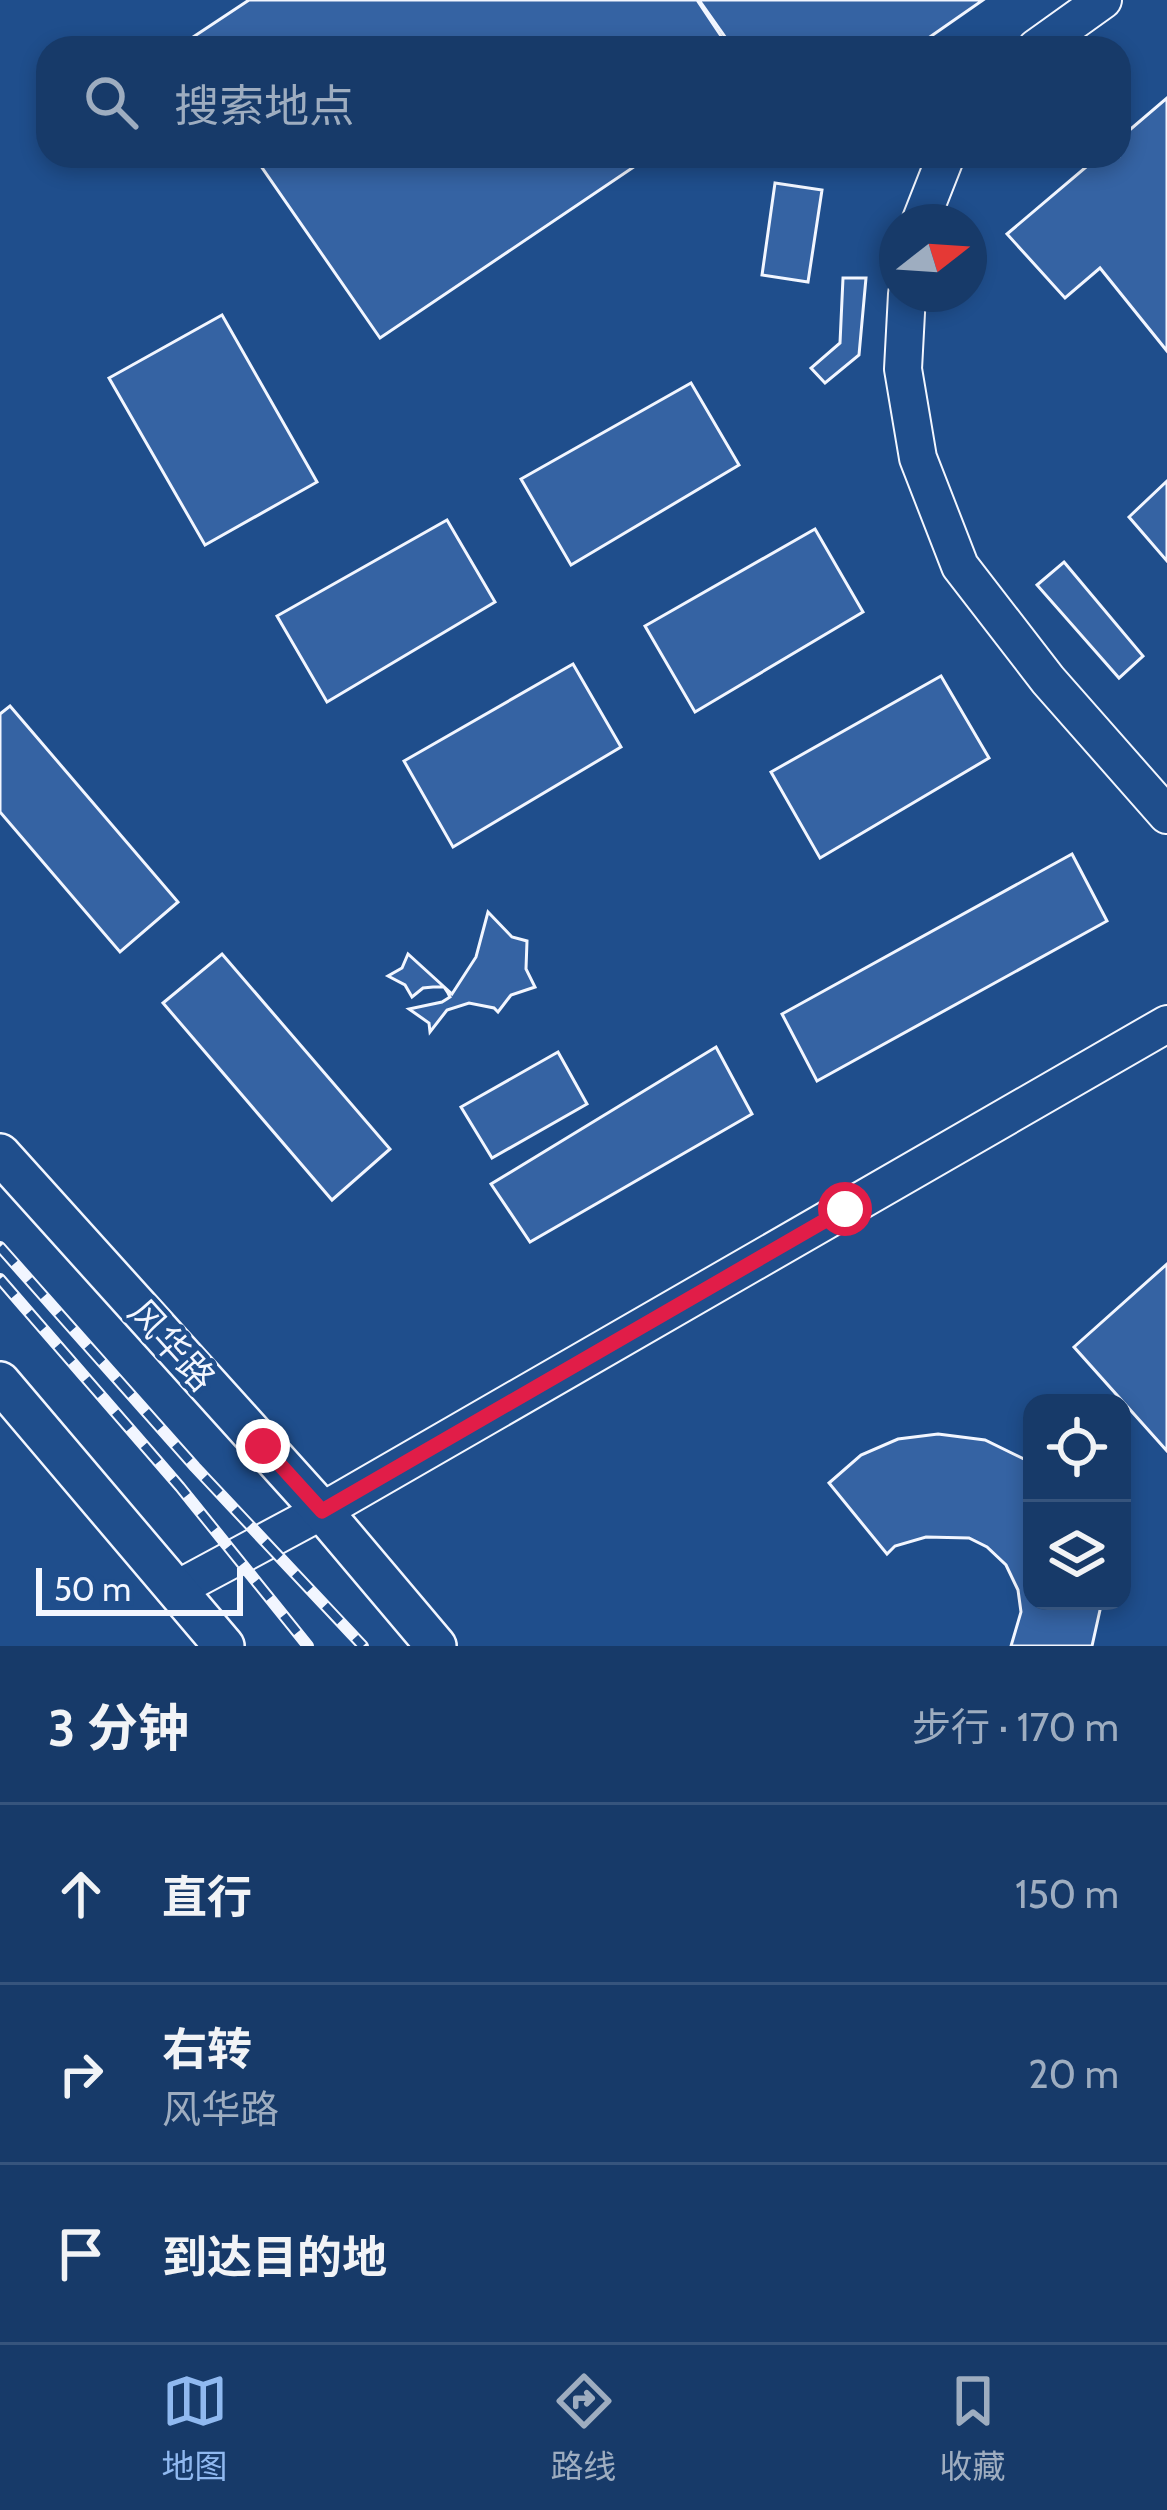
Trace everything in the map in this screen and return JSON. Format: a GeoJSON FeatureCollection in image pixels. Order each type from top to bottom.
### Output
{"type":"FeatureCollection","features":[{"type":"Feature","properties":{"kind":"main road"},"geometry":{"type":"LineString","coordinates":[[1053,36],[1103,0]]}},
{"type":"Feature","properties":{"kind":"main road"},"geometry":{"type":"LineString","coordinates":[[927,204],[941,168]]}},
{"type":"Feature","properties":{"kind":"main road"},"geometry":{"type":"LineString","coordinates":[[907,312],[904,369],[918,458],[960,566],[1048,680],[1167,815]]}},
{"type":"Feature","properties":{"kind":"main road"},"geometry":{"type":"LineString","coordinates":[[175,1590],[322,1511],[1167,1024]]}},
{"type":"Feature","properties":{"kind":"main road","name":"风华路"},"geometry":{"type":"LineString","coordinates":[[0,1154],[322,1511],[436,1646]]}},
{"type":"Feature","properties":{"kind":"main road"},"geometry":{"type":"LineString","coordinates":[[0,1382],[224,1646]]}},
{"type":"Feature","properties":{"kind":"building"},"geometry":{"type":"Polygon","coordinates":[[[249,0],[697,0],[721,36],[195,36],[249,0]]]}},
{"type":"Feature","properties":{"kind":"building"},"geometry":{"type":"Polygon","coordinates":[[[699,0],[983,0],[931,36],[724,36],[699,0]]]}},
{"type":"Feature","properties":{"kind":"building"},"geometry":{"type":"Polygon","coordinates":[[[1167,98],[1167,351],[1100,268],[1065,298],[1007,234],[1085,168],[1131,168],[1131,129],[1167,98]]]}},
{"type":"Feature","properties":{"kind":"building"},"geometry":{"type":"Polygon","coordinates":[[[262,168],[632,168],[380,338],[262,168]]]}},
{"type":"Feature","properties":{"kind":"building"},"geometry":{"type":"Polygon","coordinates":[[[775,183],[822,190],[808,282],[762,275],[775,183]]]}},
{"type":"Feature","properties":{"kind":"building"},"geometry":{"type":"Polygon","coordinates":[[[843,278],[866,278],[859,355],[825,383],[811,368],[840,343],[843,278]]]}},
{"type":"Feature","properties":{"kind":"building"},"geometry":{"type":"Polygon","coordinates":[[[222,315],[317,482],[205,545],[109,378],[222,315]]]}},
{"type":"Feature","properties":{"kind":"building"},"geometry":{"type":"Polygon","coordinates":[[[691,383],[739,465],[571,565],[521,479],[691,383]]]}},
{"type":"Feature","properties":{"kind":"building"},"geometry":{"type":"Polygon","coordinates":[[[1167,481],[1167,561],[1129,517],[1167,481]]]}},
{"type":"Feature","properties":{"kind":"building"},"geometry":{"type":"Polygon","coordinates":[[[447,520],[495,602],[327,702],[277,616],[447,520]]]}},
{"type":"Feature","properties":{"kind":"building"},"geometry":{"type":"Polygon","coordinates":[[[815,529],[863,612],[695,712],[645,626],[815,529]]]}},
{"type":"Feature","properties":{"kind":"building"},"geometry":{"type":"Polygon","coordinates":[[[1064,562],[1143,656],[1119,678],[1037,585],[1064,562]]]}},
{"type":"Feature","properties":{"kind":"building"},"geometry":{"type":"Polygon","coordinates":[[[573,664],[621,747],[453,847],[404,761],[573,664]]]}},
{"type":"Feature","properties":{"kind":"building"},"geometry":{"type":"Polygon","coordinates":[[[941,676],[989,758],[820,858],[771,772],[941,676]]]}},
{"type":"Feature","properties":{"kind":"building"},"geometry":{"type":"Polygon","coordinates":[[[10,706],[178,902],[120,952],[0,812],[0,714],[10,706]]]}},
{"type":"Feature","properties":{"kind":"building"},"geometry":{"type":"Polygon","coordinates":[[[1072,854],[1107,921],[817,1081],[782,1014],[1072,854]]]}},
{"type":"Feature","properties":{"kind":"building"},"geometry":{"type":"Polygon","coordinates":[[[488,912],[512,937],[527,941],[526,969],[535,987],[511,995],[498,1012],[469,1003],[447,1010],[430,1032],[429,1023],[409,1009],[450,997],[444,987],[423,988],[412,997],[405,985],[388,976],[402,968],[408,954],[452,994],[476,957],[488,912]]]}},
{"type":"Feature","properties":{"kind":"building"},"geometry":{"type":"Polygon","coordinates":[[[222,954],[390,1149],[332,1200],[163,1003],[222,954]]]}},
{"type":"Feature","properties":{"kind":"building"},"geometry":{"type":"Polygon","coordinates":[[[716,1047],[752,1114],[530,1242],[491,1184],[716,1047]]]}},
{"type":"Feature","properties":{"kind":"building"},"geometry":{"type":"Polygon","coordinates":[[[558,1052],[587,1104],[492,1158],[461,1107],[558,1052]]]}},
{"type":"Feature","properties":{"kind":"building"},"geometry":{"type":"Polygon","coordinates":[[[1167,1264],[1167,1451],[1131,1411],[1131,1394],[1116,1394],[1074,1347],[1167,1264]]]}},
{"type":"Feature","properties":{"kind":"building"},"geometry":{"type":"Polygon","coordinates":[[[938,1434],[985,1440],[1023,1459],[1023,1610],[1100,1610],[1092,1646],[1011,1646],[1021,1612],[1018,1590],[1006,1565],[969,1538],[926,1537],[895,1546],[887,1554],[829,1483],[861,1455],[898,1439],[938,1434]]]}},
{"type":"Feature","properties":{"kind":"railway"},"geometry":{"type":"LineString","coordinates":[[0,1247],[195,1467],[363,1646]]}},
{"type":"Feature","properties":{"kind":"railway"},"geometry":{"type":"LineString","coordinates":[[0,1279],[180,1487],[308,1646]]}},
{"type":"Feature","properties":{"kind":"route"},"geometry":{"type":"LineString","coordinates":[[263,1446],[322,1511],[845,1209]]}}]}
